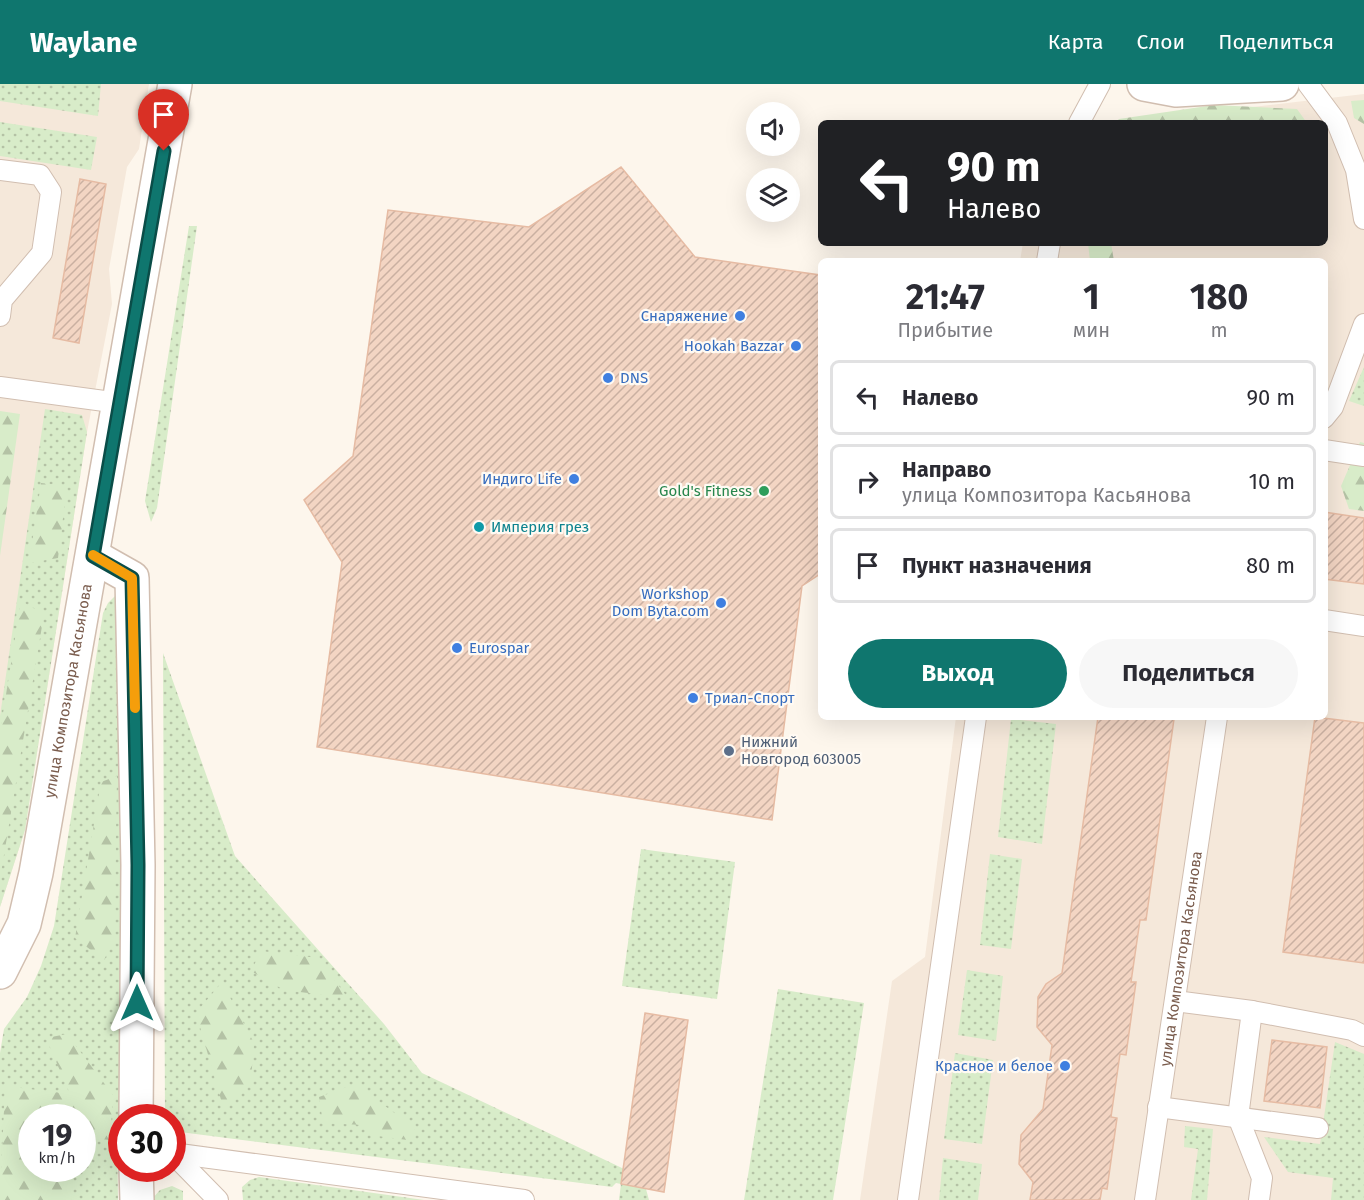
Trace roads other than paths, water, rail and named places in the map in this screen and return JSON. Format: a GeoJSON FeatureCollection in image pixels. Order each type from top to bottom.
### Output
{"type":"FeatureCollection","features":[{"type":"Feature","properties":{"kind":"street","name":"улица Композитора Касьянова"},"geometry":{"type":"LineString","coordinates":[[0,972],[24,924],[36,873],[176,84]]}},
{"type":"Feature","properties":{"kind":"street"},"geometry":{"type":"LineString","coordinates":[[1144,84],[1176,90],[1282,84]]}},
{"type":"Feature","properties":{"kind":"street"},"geometry":{"type":"LineString","coordinates":[[93,556],[132,578],[138,865],[136,1104]]}},
{"type":"Feature","properties":{"kind":"street"},"geometry":{"type":"LineString","coordinates":[[136,1182],[137,1200]]}},
{"type":"Feature","properties":{"kind":"lane"},"geometry":{"type":"LineString","coordinates":[[1081,120],[1100,84]]}},
{"type":"Feature","properties":{"kind":"lane"},"geometry":{"type":"LineString","coordinates":[[1308,84],[1337,123],[1360,170],[1364,219]]}},
{"type":"Feature","properties":{"kind":"lane"},"geometry":{"type":"LineString","coordinates":[[0,170],[40,175],[51,192],[42,253],[2,300],[0,316]]}},
{"type":"Feature","properties":{"kind":"lane"},"geometry":{"type":"LineString","coordinates":[[1328,413],[1333,407],[1364,324]]}},
{"type":"Feature","properties":{"kind":"lane"},"geometry":{"type":"LineString","coordinates":[[0,387],[119,403]]}},
{"type":"Feature","properties":{"kind":"lane"},"geometry":{"type":"LineString","coordinates":[[1328,451],[1364,456]]}},
{"type":"Feature","properties":{"kind":"lane"},"geometry":{"type":"LineString","coordinates":[[1328,621],[1364,626]]}},
{"type":"Feature","properties":{"kind":"lane"},"geometry":{"type":"LineString","coordinates":[[908,1200],[976,720]]}},
{"type":"Feature","properties":{"kind":"lane","name":"улица Композитора Касьянова"},"geometry":{"type":"LineString","coordinates":[[1145,1200],[1217,720]]}},
{"type":"Feature","properties":{"kind":"lane"},"geometry":{"type":"LineString","coordinates":[[1174,1001],[1252,1011],[1352,1030],[1364,1036]]}},
{"type":"Feature","properties":{"kind":"lane"},"geometry":{"type":"LineString","coordinates":[[1252,1011],[1238,1117],[1262,1178],[1259,1200]]}},
{"type":"Feature","properties":{"kind":"lane"},"geometry":{"type":"LineString","coordinates":[[1158,1107],[1318,1128]]}},
{"type":"Feature","properties":{"kind":"lane"},"geometry":{"type":"LineString","coordinates":[[186,1155],[524,1200]]}},
{"type":"Feature","properties":{"kind":"lane"},"geometry":{"type":"LineString","coordinates":[[186,1168],[215,1199]]}},
{"type":"Feature","properties":{"kind":"place","name":"Снаряжение"},"geometry":{"type":"Point","coordinates":[740,316]}},
{"type":"Feature","properties":{"kind":"place","name":"Hookah Bazzar"},"geometry":{"type":"Point","coordinates":[796,346]}},
{"type":"Feature","properties":{"kind":"place","name":"DNS"},"geometry":{"type":"Point","coordinates":[608,378]}},
{"type":"Feature","properties":{"kind":"place","name":"Индиго Life"},"geometry":{"type":"Point","coordinates":[574,479]}},
{"type":"Feature","properties":{"kind":"place","name":"Gold's Fitness"},"geometry":{"type":"Point","coordinates":[764,491]}},
{"type":"Feature","properties":{"kind":"place","name":"Империя грез"},"geometry":{"type":"Point","coordinates":[479,527]}},
{"type":"Feature","properties":{"kind":"place","name":"Workshop Dom Byta.com"},"geometry":{"type":"Point","coordinates":[721,603]}},
{"type":"Feature","properties":{"kind":"place","name":"Eurospar"},"geometry":{"type":"Point","coordinates":[457,648]}},
{"type":"Feature","properties":{"kind":"place","name":"Триал-Спорт"},"geometry":{"type":"Point","coordinates":[693,698]}},
{"type":"Feature","properties":{"kind":"place","name":"Нижний Новгород 603005"},"geometry":{"type":"Point","coordinates":[729,751]}},
{"type":"Feature","properties":{"kind":"place","name":"Красное и белое"},"geometry":{"type":"Point","coordinates":[1065,1066]}}]}
